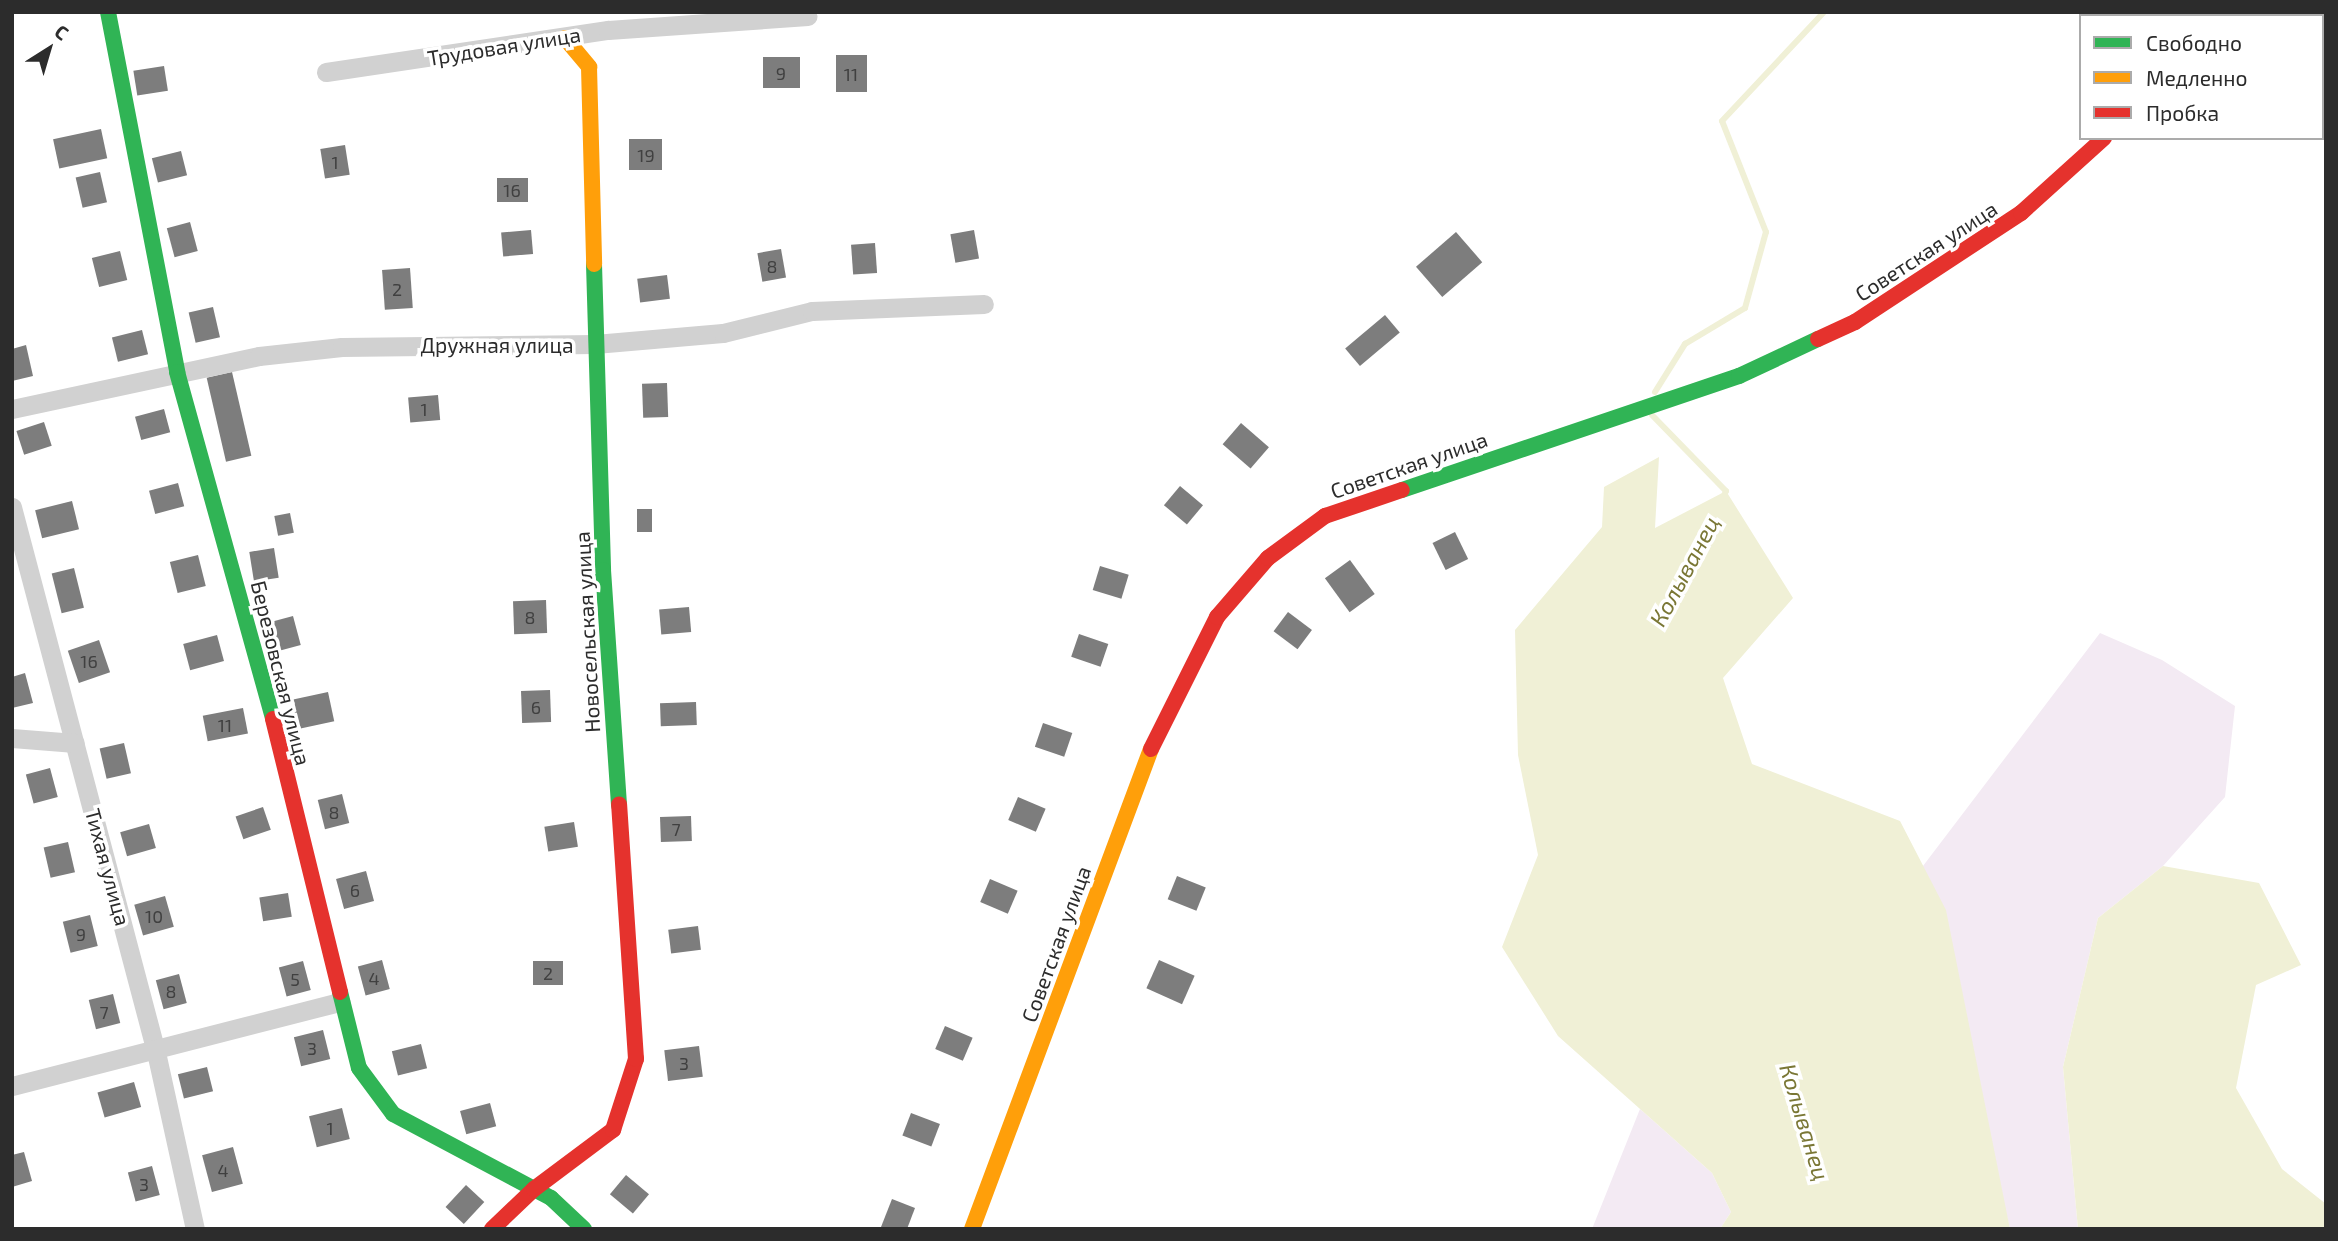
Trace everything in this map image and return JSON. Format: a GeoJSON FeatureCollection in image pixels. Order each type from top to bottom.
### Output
{"type":"FeatureCollection","features":[{"type":"Feature","properties":{"kind":"street","name":"Березовская улица"},"geometry":{"type":"LineString","coordinates":[[108,12],[177,372],[262,672],[340,1002],[359,1069],[393,1114],[534,1189],[584,1229]]}},
{"type":"Feature","properties":{"kind":"street","name":"Трудовая улица"},"geometry":{"type":"LineString","coordinates":[[326,72],[608,30],[808,16]]}},
{"type":"Feature","properties":{"kind":"street","name":"Новосельская улица"},"geometry":{"type":"LineString","coordinates":[[492,1229],[534,1189],[613,1130],[636,1059],[603,570],[589,67],[565,38]]}},
{"type":"Feature","properties":{"kind":"street","name":"Советская улица"},"geometry":{"type":"LineString","coordinates":[[972,1229],[1163,717],[1217,617],[1268,558],[1325,516],[1739,376],[1855,322],[2021,213],[2102,140]]}},
{"type":"Feature","properties":{"kind":"street","name":"Дружная улица"},"geometry":{"type":"LineString","coordinates":[[12,409],[177,372],[342,347],[595,344],[723,333],[812,311],[984,304]]}},
{"type":"Feature","properties":{"kind":"street","name":"Тихая улица"},"geometry":{"type":"LineString","coordinates":[[12,507],[156,1052],[195,1229]]}},
{"type":"Feature","properties":{"kind":"street"},"geometry":{"type":"LineString","coordinates":[[12,738],[75,743]]}},
{"type":"Feature","properties":{"kind":"street"},"geometry":{"type":"LineString","coordinates":[[12,1086],[156,1052],[340,1002]]}},
{"type":"Feature","properties":{"kind":"shaded area"},"geometry":{"type":"Polygon","coordinates":[[[2100,633],[2162,660],[2235,706],[2225,797],[2163,866],[2098,918],[2063,1067],[2078,1229],[2010,1229],[1923,866],[2100,633]]]}},
{"type":"Feature","properties":{"kind":"shaded area"},"geometry":{"type":"Polygon","coordinates":[[[1640,1109],[1712,1173],[1731,1212],[1720,1229],[1592,1229],[1640,1109]]]}},
{"type":"Feature","properties":{"kind":"water"},"geometry":{"type":"Polygon","coordinates":[[[1659,457],[1655,528],[1726,491],[1793,598],[1723,678],[1752,764],[1900,821],[1946,910],[2010,1229],[1720,1229],[1731,1212],[1712,1173],[1558,1036],[1502,947],[1538,855],[1518,755],[1515,630],[1602,527],[1604,487],[1659,457]]]}},
{"type":"Feature","properties":{"kind":"water"},"geometry":{"type":"Polygon","coordinates":[[[2163,866],[2259,883],[2301,965],[2256,985],[2236,1088],[2282,1169],[2326,1204],[2326,1229],[2078,1229],[2063,1067],[2098,918],[2163,866]]]}},
{"type":"Feature","properties":{"kind":"building"},"geometry":{"type":"Polygon","coordinates":[[[836,55],[867,55],[867,92],[836,92],[836,55]]]}},
{"type":"Feature","properties":{"kind":"building"},"geometry":{"type":"Polygon","coordinates":[[[763,57],[800,57],[800,88],[763,88],[763,57]]]}},
{"type":"Feature","properties":{"kind":"building"},"geometry":{"type":"Polygon","coordinates":[[[164,66],[168,91],[137,96],[133,71],[164,66]]]}},
{"type":"Feature","properties":{"kind":"building"},"geometry":{"type":"Polygon","coordinates":[[[101,129],[107,158],[59,169],[53,139],[101,129]]]}},
{"type":"Feature","properties":{"kind":"building"},"geometry":{"type":"Polygon","coordinates":[[[629,139],[662,139],[662,170],[629,170],[629,139]]]}},
{"type":"Feature","properties":{"kind":"building"},"geometry":{"type":"Polygon","coordinates":[[[345,145],[350,175],[325,179],[320,149],[345,145]]]}},
{"type":"Feature","properties":{"kind":"building"},"geometry":{"type":"Polygon","coordinates":[[[181,151],[187,175],[158,183],[152,158],[181,151]]]}},
{"type":"Feature","properties":{"kind":"building"},"geometry":{"type":"Polygon","coordinates":[[[100,172],[107,202],[83,208],[76,178],[100,172]]]}},
{"type":"Feature","properties":{"kind":"building"},"geometry":{"type":"Polygon","coordinates":[[[497,178],[528,178],[528,202],[497,202],[497,178]]]}},
{"type":"Feature","properties":{"kind":"building"},"geometry":{"type":"Polygon","coordinates":[[[190,222],[198,251],[175,257],[167,228],[190,222]]]}},
{"type":"Feature","properties":{"kind":"building"},"geometry":{"type":"Polygon","coordinates":[[[531,230],[533,254],[503,257],[501,233],[531,230]]]}},
{"type":"Feature","properties":{"kind":"building"},"geometry":{"type":"Polygon","coordinates":[[[974,230],[979,259],[955,263],[950,234],[974,230]]]}},
{"type":"Feature","properties":{"kind":"building"},"geometry":{"type":"Polygon","coordinates":[[[1456,232],[1482,262],[1442,297],[1416,267],[1456,232]]]}},
{"type":"Feature","properties":{"kind":"building"},"geometry":{"type":"Polygon","coordinates":[[[875,243],[877,273],[853,275],[851,245],[875,243]]]}},
{"type":"Feature","properties":{"kind":"building"},"geometry":{"type":"Polygon","coordinates":[[[781,249],[786,278],[762,282],[757,253],[781,249]]]}},
{"type":"Feature","properties":{"kind":"building"},"geometry":{"type":"Polygon","coordinates":[[[120,251],[127,280],[99,287],[92,258],[120,251]]]}},
{"type":"Feature","properties":{"kind":"building"},"geometry":{"type":"Polygon","coordinates":[[[410,268],[413,308],[385,310],[382,270],[410,268]]]}},
{"type":"Feature","properties":{"kind":"building"},"geometry":{"type":"Polygon","coordinates":[[[667,275],[670,299],[640,302],[637,279],[667,275]]]}},
{"type":"Feature","properties":{"kind":"building"},"geometry":{"type":"Polygon","coordinates":[[[213,307],[220,337],[196,343],[189,313],[213,307]]]}},
{"type":"Feature","properties":{"kind":"building"},"geometry":{"type":"Polygon","coordinates":[[[1385,315],[1400,333],[1360,366],[1345,348],[1385,315]]]}},
{"type":"Feature","properties":{"kind":"building"},"geometry":{"type":"Polygon","coordinates":[[[142,330],[148,354],[118,362],[112,337],[142,330]]]}},
{"type":"Feature","properties":{"kind":"building"},"geometry":{"type":"Polygon","coordinates":[[[26,345],[33,376],[12,381],[12,349],[26,345]]]}},
{"type":"Feature","properties":{"kind":"building"},"geometry":{"type":"Polygon","coordinates":[[[232,372],[251,456],[226,462],[207,378],[232,372]]]}},
{"type":"Feature","properties":{"kind":"building"},"geometry":{"type":"Polygon","coordinates":[[[667,383],[668,417],[643,418],[642,384],[667,383]]]}},
{"type":"Feature","properties":{"kind":"building"},"geometry":{"type":"Polygon","coordinates":[[[438,395],[440,420],[410,423],[408,398],[438,395]]]}},
{"type":"Feature","properties":{"kind":"building"},"geometry":{"type":"Polygon","coordinates":[[[164,409],[170,432],[141,440],[135,417],[164,409]]]}},
{"type":"Feature","properties":{"kind":"building"},"geometry":{"type":"Polygon","coordinates":[[[44,422],[52,446],[24,455],[16,431],[44,422]]]}},
{"type":"Feature","properties":{"kind":"building"},"geometry":{"type":"Polygon","coordinates":[[[1241,423],[1269,447],[1251,468],[1223,444],[1241,423]]]}},
{"type":"Feature","properties":{"kind":"building"},"geometry":{"type":"Polygon","coordinates":[[[178,483],[184,506],[155,514],[149,491],[178,483]]]}},
{"type":"Feature","properties":{"kind":"building"},"geometry":{"type":"Polygon","coordinates":[[[1180,486],[1203,505],[1187,524],[1164,505],[1180,486]]]}},
{"type":"Feature","properties":{"kind":"building"},"geometry":{"type":"Polygon","coordinates":[[[72,501],[79,529],[42,538],[35,510],[72,501]]]}},
{"type":"Feature","properties":{"kind":"building"},"geometry":{"type":"Polygon","coordinates":[[[637,509],[652,509],[652,532],[637,532],[637,509]]]}},
{"type":"Feature","properties":{"kind":"building"},"geometry":{"type":"Polygon","coordinates":[[[290,513],[294,533],[278,536],[274,516],[290,513]]]}},
{"type":"Feature","properties":{"kind":"building"},"geometry":{"type":"Polygon","coordinates":[[[1455,532],[1468,559],[1446,570],[1433,543],[1455,532]]]}},
{"type":"Feature","properties":{"kind":"building"},"geometry":{"type":"Polygon","coordinates":[[[274,548],[279,578],[254,582],[249,552],[274,548]]]}},
{"type":"Feature","properties":{"kind":"building"},"geometry":{"type":"Polygon","coordinates":[[[198,555],[206,586],[178,593],[170,562],[198,555]]]}},
{"type":"Feature","properties":{"kind":"building"},"geometry":{"type":"Polygon","coordinates":[[[1350,560],[1375,594],[1350,612],[1325,578],[1350,560]]]}},
{"type":"Feature","properties":{"kind":"building"},"geometry":{"type":"Polygon","coordinates":[[[1100,566],[1129,575],[1121,599],[1093,590],[1100,566]]]}},
{"type":"Feature","properties":{"kind":"building"},"geometry":{"type":"Polygon","coordinates":[[[74,568],[84,608],[62,613],[52,574],[74,568]]]}},
{"type":"Feature","properties":{"kind":"building"},"geometry":{"type":"Polygon","coordinates":[[[546,600],[547,633],[514,634],[513,601],[546,600]]]}},
{"type":"Feature","properties":{"kind":"building"},"geometry":{"type":"Polygon","coordinates":[[[689,607],[691,632],[661,635],[659,610],[689,607]]]}},
{"type":"Feature","properties":{"kind":"building"},"geometry":{"type":"Polygon","coordinates":[[[1288,612],[1312,630],[1298,649],[1274,631],[1288,612]]]}},
{"type":"Feature","properties":{"kind":"building"},"geometry":{"type":"Polygon","coordinates":[[[293,616],[301,645],[277,651],[269,622],[293,616]]]}},
{"type":"Feature","properties":{"kind":"building"},"geometry":{"type":"Polygon","coordinates":[[[1079,634],[1108,644],[1100,667],[1071,657],[1079,634]]]}},
{"type":"Feature","properties":{"kind":"building"},"geometry":{"type":"Polygon","coordinates":[[[217,635],[224,661],[190,670],[183,644],[217,635]]]}},
{"type":"Feature","properties":{"kind":"building"},"geometry":{"type":"Polygon","coordinates":[[[99,640],[110,672],[79,683],[68,651],[99,640]]]}},
{"type":"Feature","properties":{"kind":"building"},"geometry":{"type":"Polygon","coordinates":[[[25,673],[33,703],[12,708],[12,677],[25,673]]]}},
{"type":"Feature","properties":{"kind":"building"},"geometry":{"type":"Polygon","coordinates":[[[550,690],[551,722],[522,723],[521,691],[550,690]]]}},
{"type":"Feature","properties":{"kind":"building"},"geometry":{"type":"Polygon","coordinates":[[[328,692],[334,721],[297,729],[291,700],[328,692]]]}},
{"type":"Feature","properties":{"kind":"building"},"geometry":{"type":"Polygon","coordinates":[[[696,702],[697,725],[661,726],[660,703],[696,702]]]}},
{"type":"Feature","properties":{"kind":"building"},"geometry":{"type":"Polygon","coordinates":[[[243,708],[248,734],[208,741],[203,716],[243,708]]]}},
{"type":"Feature","properties":{"kind":"building"},"geometry":{"type":"Polygon","coordinates":[[[1043,723],[1072,733],[1064,757],[1035,747],[1043,723]]]}},
{"type":"Feature","properties":{"kind":"building"},"geometry":{"type":"Polygon","coordinates":[[[124,743],[131,773],[107,779],[100,749],[124,743]]]}},
{"type":"Feature","properties":{"kind":"building"},"geometry":{"type":"Polygon","coordinates":[[[50,768],[58,797],[34,803],[26,774],[50,768]]]}},
{"type":"Feature","properties":{"kind":"building"},"geometry":{"type":"Polygon","coordinates":[[[342,794],[349,823],[325,829],[318,800],[342,794]]]}},
{"type":"Feature","properties":{"kind":"building"},"geometry":{"type":"Polygon","coordinates":[[[1018,797],[1046,809],[1036,832],[1008,820],[1018,797]]]}},
{"type":"Feature","properties":{"kind":"building"},"geometry":{"type":"Polygon","coordinates":[[[263,807],[271,830],[243,839],[236,816],[263,807]]]}},
{"type":"Feature","properties":{"kind":"building"},"geometry":{"type":"Polygon","coordinates":[[[691,816],[692,841],[661,842],[660,817],[691,816]]]}},
{"type":"Feature","properties":{"kind":"building"},"geometry":{"type":"Polygon","coordinates":[[[574,822],[578,847],[548,851],[544,827],[574,822]]]}},
{"type":"Feature","properties":{"kind":"building"},"geometry":{"type":"Polygon","coordinates":[[[149,824],[156,848],[127,856],[120,832],[149,824]]]}},
{"type":"Feature","properties":{"kind":"building"},"geometry":{"type":"Polygon","coordinates":[[[68,842],[75,872],[51,878],[44,848],[68,842]]]}},
{"type":"Feature","properties":{"kind":"building"},"geometry":{"type":"Polygon","coordinates":[[[366,871],[374,901],[344,909],[336,879],[366,871]]]}},
{"type":"Feature","properties":{"kind":"building"},"geometry":{"type":"Polygon","coordinates":[[[1177,876],[1206,888],[1196,911],[1168,899],[1177,876]]]}},
{"type":"Feature","properties":{"kind":"building"},"geometry":{"type":"Polygon","coordinates":[[[990,879],[1018,891],[1008,914],[980,902],[990,879]]]}},
{"type":"Feature","properties":{"kind":"building"},"geometry":{"type":"Polygon","coordinates":[[[288,893],[292,917],[263,921],[259,898],[288,893]]]}},
{"type":"Feature","properties":{"kind":"building"},"geometry":{"type":"Polygon","coordinates":[[[165,896],[174,927],[143,936],[134,905],[165,896]]]}},
{"type":"Feature","properties":{"kind":"building"},"geometry":{"type":"Polygon","coordinates":[[[90,915],[98,946],[71,953],[63,922],[90,915]]]}},
{"type":"Feature","properties":{"kind":"building"},"geometry":{"type":"Polygon","coordinates":[[[698,926],[701,950],[671,953],[668,930],[698,926]]]}},
{"type":"Feature","properties":{"kind":"building"},"geometry":{"type":"Polygon","coordinates":[[[382,960],[390,989],[366,995],[358,966],[382,960]]]}},
{"type":"Feature","properties":{"kind":"building"},"geometry":{"type":"Polygon","coordinates":[[[1159,960],[1195,976],[1182,1004],[1146,988],[1159,960]]]}},
{"type":"Feature","properties":{"kind":"building"},"geometry":{"type":"Polygon","coordinates":[[[303,961],[311,990],[287,996],[279,967],[303,961]]]}},
{"type":"Feature","properties":{"kind":"building"},"geometry":{"type":"Polygon","coordinates":[[[533,961],[563,961],[563,985],[533,985],[533,961]]]}},
{"type":"Feature","properties":{"kind":"building"},"geometry":{"type":"Polygon","coordinates":[[[179,974],[187,1003],[164,1009],[156,980],[179,974]]]}},
{"type":"Feature","properties":{"kind":"building"},"geometry":{"type":"Polygon","coordinates":[[[113,994],[120,1023],[96,1029],[89,1000],[113,994]]]}},
{"type":"Feature","properties":{"kind":"building"},"geometry":{"type":"Polygon","coordinates":[[[945,1026],[973,1038],[963,1061],[935,1049],[945,1026]]]}},
{"type":"Feature","properties":{"kind":"building"},"geometry":{"type":"Polygon","coordinates":[[[323,1030],[330,1059],[301,1066],[294,1037],[323,1030]]]}},
{"type":"Feature","properties":{"kind":"building"},"geometry":{"type":"Polygon","coordinates":[[[421,1044],[427,1068],[398,1076],[392,1051],[421,1044]]]}},
{"type":"Feature","properties":{"kind":"building"},"geometry":{"type":"Polygon","coordinates":[[[699,1046],[703,1077],[668,1081],[664,1050],[699,1046]]]}},
{"type":"Feature","properties":{"kind":"building"},"geometry":{"type":"Polygon","coordinates":[[[207,1067],[213,1091],[184,1099],[178,1074],[207,1067]]]}},
{"type":"Feature","properties":{"kind":"building"},"geometry":{"type":"Polygon","coordinates":[[[134,1082],[141,1107],[105,1117],[97,1092],[134,1082]]]}},
{"type":"Feature","properties":{"kind":"building"},"geometry":{"type":"Polygon","coordinates":[[[490,1103],[496,1126],[466,1134],[460,1111],[490,1103]]]}},
{"type":"Feature","properties":{"kind":"building"},"geometry":{"type":"Polygon","coordinates":[[[342,1108],[350,1139],[317,1147],[309,1116],[342,1108]]]}},
{"type":"Feature","properties":{"kind":"building"},"geometry":{"type":"Polygon","coordinates":[[[911,1113],[940,1124],[931,1147],[902,1135],[911,1113]]]}},
{"type":"Feature","properties":{"kind":"building"},"geometry":{"type":"Polygon","coordinates":[[[233,1147],[243,1184],[212,1192],[202,1155],[233,1147]]]}},
{"type":"Feature","properties":{"kind":"building"},"geometry":{"type":"Polygon","coordinates":[[[24,1152],[32,1181],[12,1187],[12,1155],[24,1152]]]}},
{"type":"Feature","properties":{"kind":"building"},"geometry":{"type":"Polygon","coordinates":[[[152,1166],[160,1195],[136,1201],[128,1172],[152,1166]]]}},
{"type":"Feature","properties":{"kind":"building"},"geometry":{"type":"Polygon","coordinates":[[[626,1175],[649,1194],[633,1213],[610,1194],[626,1175]]]}},
{"type":"Feature","properties":{"kind":"building"},"geometry":{"type":"Polygon","coordinates":[[[466,1185],[484,1202],[464,1224],[446,1207],[466,1185]]]}},
{"type":"Feature","properties":{"kind":"building"},"geometry":{"type":"Polygon","coordinates":[[[892,1199],[915,1208],[907,1229],[881,1227],[892,1199]]]}},
{"type":"Feature","properties":{"kind":"waterway","name":"Колыванец"},"geometry":{"type":"LineString","coordinates":[[1655,392],[1685,344],[1745,308],[1766,232],[1722,121],[1824,12]]}},
{"type":"Feature","properties":{"kind":"waterway","name":"Колыванец"},"geometry":{"type":"LineString","coordinates":[[1652,415],[1726,491],[1724,496]]}},
{"type":"Feature","properties":{"kind":"traffic: fast"},"geometry":{"type":"LineString","coordinates":[[108,12],[177,372],[273,719]]}},
{"type":"Feature","properties":{"kind":"traffic: fast"},"geometry":{"type":"LineString","coordinates":[[594,264],[603,570],[619,805]]}},
{"type":"Feature","properties":{"kind":"traffic: fast"},"geometry":{"type":"LineString","coordinates":[[1402,490],[1739,376],[1818,339]]}},
{"type":"Feature","properties":{"kind":"traffic: fast"},"geometry":{"type":"LineString","coordinates":[[340,992],[359,1068],[393,1114],[551,1198],[584,1229]]}},
{"type":"Feature","properties":{"kind":"traffic: slow"},"geometry":{"type":"LineString","coordinates":[[565,38],[589,67],[594,264]]}},
{"type":"Feature","properties":{"kind":"traffic: slow"},"geometry":{"type":"LineString","coordinates":[[972,1229],[1151,749]]}},
{"type":"Feature","properties":{"kind":"traffic: jam"},"geometry":{"type":"LineString","coordinates":[[1818,339],[1855,322],[2021,213],[2102,140]]}},
{"type":"Feature","properties":{"kind":"traffic: jam"},"geometry":{"type":"LineString","coordinates":[[1151,749],[1217,617],[1268,558],[1325,516],[1402,490]]}},
{"type":"Feature","properties":{"kind":"traffic: jam"},"geometry":{"type":"LineString","coordinates":[[273,719],[340,992]]}},
{"type":"Feature","properties":{"kind":"traffic: jam"},"geometry":{"type":"LineString","coordinates":[[492,1229],[534,1189],[613,1130],[636,1059],[619,805]]}}]}
